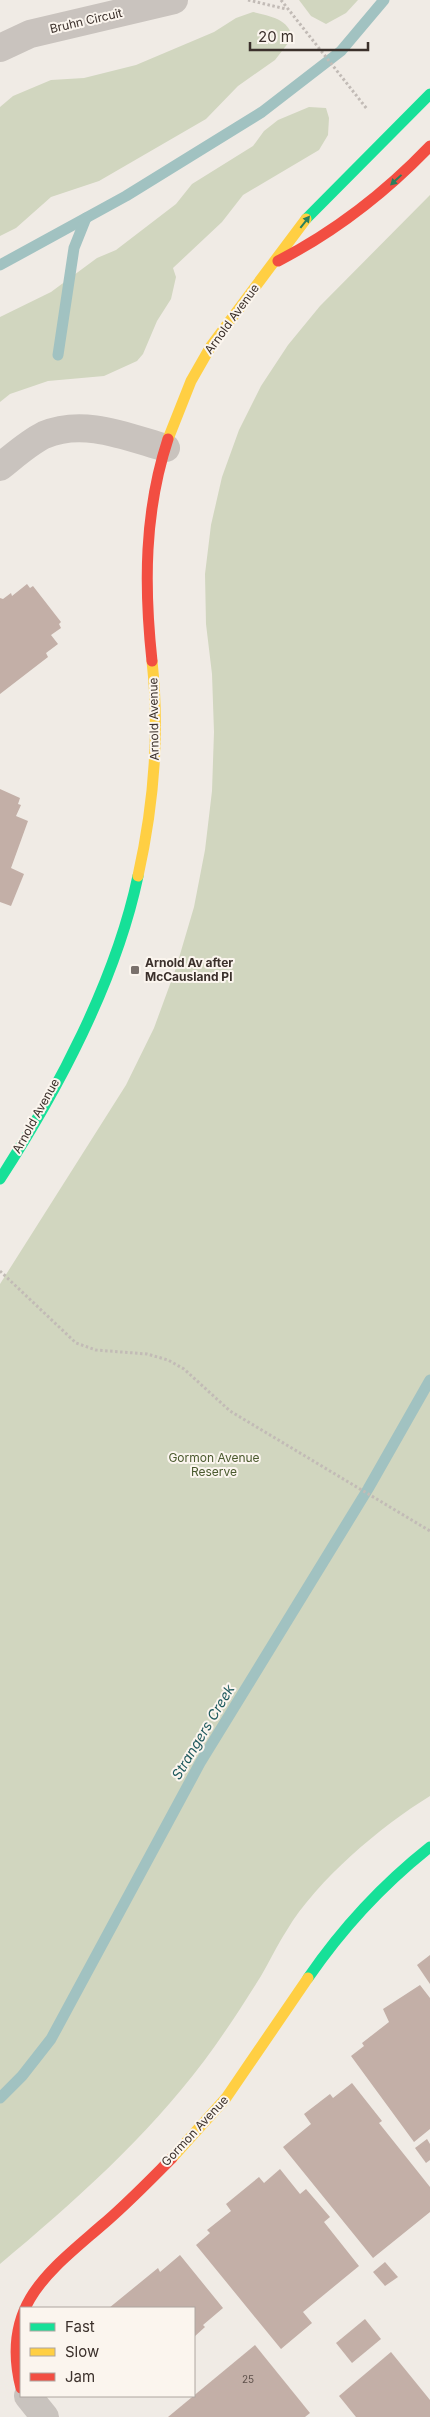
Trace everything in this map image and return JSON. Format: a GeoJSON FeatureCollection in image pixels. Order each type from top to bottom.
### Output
{"type":"FeatureCollection","features":[{"type":"Feature","properties":{"kind":"street","name":"Bruhn Circuit"},"geometry":{"type":"LineString","coordinates":[[0,48],[30,34],[174,0]]}},
{"type":"Feature","properties":{"kind":"street","name":"Arnold Avenue"},"geometry":{"type":"LineString","coordinates":[[0,1179],[83,1030],[117,953],[141,869],[148,831],[156,746],[156,698],[146,605],[147,550],[152,501],[166,448],[182,400],[202,360],[226,323],[276,262],[306,220],[396,131],[430,94]]}},
{"type":"Feature","properties":{"kind":"street","name":"Arnold Avenue"},"geometry":{"type":"LineString","coordinates":[[276,262],[320,240],[368,206],[430,146]]}},
{"type":"Feature","properties":{"kind":"street"},"geometry":{"type":"LineString","coordinates":[[0,467],[43,436],[75,427],[91,428],[166,448]]}},
{"type":"Feature","properties":{"kind":"street","name":"Gormon Avenue"},"geometry":{"type":"LineString","coordinates":[[16,2302],[31,2284],[113,2216],[206,2122],[239,2080],[342,1928],[392,1877],[430,1848]]}},
{"type":"Feature","properties":{"kind":"street"},"geometry":{"type":"LineString","coordinates":[[5,2348],[12,2374],[20,2386]]}},
{"type":"Feature","properties":{"kind":"street"},"geometry":{"type":"LineString","coordinates":[[29,2397],[45,2417]]}},
{"type":"Feature","properties":{"kind":"path"},"geometry":{"type":"LineString","coordinates":[[248,0],[287,9]]}},
{"type":"Feature","properties":{"kind":"path"},"geometry":{"type":"LineString","coordinates":[[281,0],[350,86]]}},
{"type":"Feature","properties":{"kind":"path"},"geometry":{"type":"LineString","coordinates":[[0,1272],[76,1343],[96,1350],[147,1354],[168,1360],[184,1370],[230,1412],[430,1531]]}},
{"type":"Feature","properties":{"kind":"green space"},"geometry":{"type":"Polygon","coordinates":[[[299,0],[358,0],[346,13],[326,24],[311,16],[299,0]]]}},
{"type":"Feature","properties":{"kind":"green space"},"geometry":{"type":"Polygon","coordinates":[[[253,12],[278,19],[287,26],[290,32],[292,38],[275,60],[238,86],[206,119],[99,181],[51,197],[16,228],[0,236],[0,107],[13,96],[51,80],[84,78],[136,65],[214,32],[236,18],[253,12]]]}},
{"type":"Feature","properties":{"kind":"green space"},"geometry":{"type":"Polygon","coordinates":[[[309,107],[326,108],[329,118],[328,135],[319,150],[243,195],[222,222],[173,268],[176,277],[171,299],[157,321],[143,354],[137,361],[104,376],[48,381],[10,394],[0,402],[0,317],[51,292],[97,258],[116,250],[176,204],[192,184],[253,146],[264,131],[278,120],[309,107]]]}},
{"type":"Feature","properties":{"kind":"green space","name":"Gormon Avenue Reserve"},"geometry":{"type":"Polygon","coordinates":[[[430,195],[430,1796],[371,1838],[315,1892],[287,1930],[261,1976],[226,2030],[182,2089],[133,2143],[82,2193],[0,2264],[0,1284],[126,1085],[154,1028],[176,968],[194,907],[205,850],[212,791],[214,732],[212,674],[206,624],[205,574],[211,525],[222,477],[239,430],[261,386],[288,345],[320,306],[430,195]]]}},
{"type":"Feature","properties":{"kind":"building"},"geometry":{"type":"Polygon","coordinates":[[[27,584],[30,588],[33,586],[61,622],[59,624],[61,628],[51,635],[58,644],[46,653],[48,657],[0,694],[0,598],[3,599],[11,593],[12,596],[27,584]]]}},
{"type":"Feature","properties":{"kind":"building"},"geometry":{"type":"Polygon","coordinates":[[[0,789],[20,798],[18,804],[21,805],[16,816],[28,821],[11,868],[24,874],[11,906],[0,902],[0,789]]]}},
{"type":"Feature","properties":{"kind":"building"},"geometry":{"type":"Polygon","coordinates":[[[430,1955],[430,1984],[417,1965],[430,1955]]]}},
{"type":"Feature","properties":{"kind":"building"},"geometry":{"type":"Polygon","coordinates":[[[420,1985],[430,1998],[430,2129],[414,2142],[351,2056],[364,2046],[362,2043],[389,2022],[383,2009],[420,1985]]]}},
{"type":"Feature","properties":{"kind":"building"},"geometry":{"type":"Polygon","coordinates":[[[352,2083],[382,2121],[379,2123],[430,2187],[430,2212],[373,2258],[283,2147],[311,2124],[304,2114],[330,2094],[333,2098],[352,2083]]]}},
{"type":"Feature","properties":{"kind":"building"},"geometry":{"type":"Polygon","coordinates":[[[427,2139],[430,2144],[430,2160],[426,2163],[415,2148],[427,2139]]]}},
{"type":"Feature","properties":{"kind":"building"},"geometry":{"type":"Polygon","coordinates":[[[280,2169],[300,2194],[306,2189],[330,2217],[324,2222],[359,2266],[303,2312],[312,2323],[281,2349],[196,2245],[210,2233],[207,2230],[231,2211],[226,2204],[259,2177],[264,2183],[280,2169]]]}},
{"type":"Feature","properties":{"kind":"building"},"geometry":{"type":"Polygon","coordinates":[[[180,2255],[223,2308],[203,2325],[205,2327],[195,2336],[195,2307],[110,2307],[158,2268],[160,2272],[180,2255]]]}},
{"type":"Feature","properties":{"kind":"building"},"geometry":{"type":"Polygon","coordinates":[[[385,2262],[398,2277],[385,2286],[373,2272],[385,2262]]]}},
{"type":"Feature","properties":{"kind":"building"},"geometry":{"type":"Polygon","coordinates":[[[365,2319],[381,2339],[352,2363],[336,2343],[365,2319]]]}},
{"type":"Feature","properties":{"kind":"building"},"geometry":{"type":"Polygon","coordinates":[[[255,2345],[310,2413],[305,2417],[168,2417],[192,2397],[195,2397],[195,2395],[255,2345]]]}},
{"type":"Feature","properties":{"kind":"building"},"geometry":{"type":"Polygon","coordinates":[[[391,2352],[430,2400],[430,2417],[356,2417],[339,2396],[391,2352]]]}},
{"type":"Feature","properties":{"kind":"waterway"},"geometry":{"type":"LineString","coordinates":[[0,265],[126,196],[262,112],[341,51],[384,0]]}},
{"type":"Feature","properties":{"kind":"waterway"},"geometry":{"type":"LineString","coordinates":[[58,355],[74,248],[86,218]]}},
{"type":"Feature","properties":{"kind":"waterway","name":"Strangers Creek"},"geometry":{"type":"LineString","coordinates":[[0,2098],[22,2076],[51,2039],[200,1763],[368,1489],[430,1380]]}},
{"type":"Feature","properties":{"kind":"traffic: fast"},"geometry":{"type":"LineString","coordinates":[[306,219],[430,94]]}},
{"type":"Feature","properties":{"kind":"traffic: fast"},"geometry":{"type":"LineString","coordinates":[[0,1179],[43,1109],[100,994],[128,915],[138,876]]}},
{"type":"Feature","properties":{"kind":"traffic: fast"},"geometry":{"type":"LineString","coordinates":[[308,1978],[349,1924],[396,1876],[430,1847]]}},
{"type":"Feature","properties":{"kind":"traffic: slow"},"geometry":{"type":"LineString","coordinates":[[168,439],[191,381],[211,346],[306,219]]}},
{"type":"Feature","properties":{"kind":"traffic: slow"},"geometry":{"type":"LineString","coordinates":[[138,876],[152,796],[154,769],[155,715],[152,661]]}},
{"type":"Feature","properties":{"kind":"traffic: slow"},"geometry":{"type":"LineString","coordinates":[[172,2158],[226,2098],[308,1978]]}},
{"type":"Feature","properties":{"kind":"traffic: jam"},"geometry":{"type":"LineString","coordinates":[[278,261],[320,237],[359,210],[395,180],[430,146]]}},
{"type":"Feature","properties":{"kind":"traffic: jam"},"geometry":{"type":"LineString","coordinates":[[152,661],[149,633],[148,549],[154,494],[168,439]]}},
{"type":"Feature","properties":{"kind":"traffic: jam"},"geometry":{"type":"LineString","coordinates":[[26,2307],[33,2293],[63,2259],[119,2210],[172,2158]]}},
{"type":"Feature","properties":{"kind":"traffic: jam"},"geometry":{"type":"LineString","coordinates":[[20,2324],[17,2335],[16,2359],[20,2382]]}},
{"type":"Feature","properties":{"kind":"place","name":"Arnold Av after McCausland Pl"},"geometry":{"type":"Point","coordinates":[135,970]}}]}
